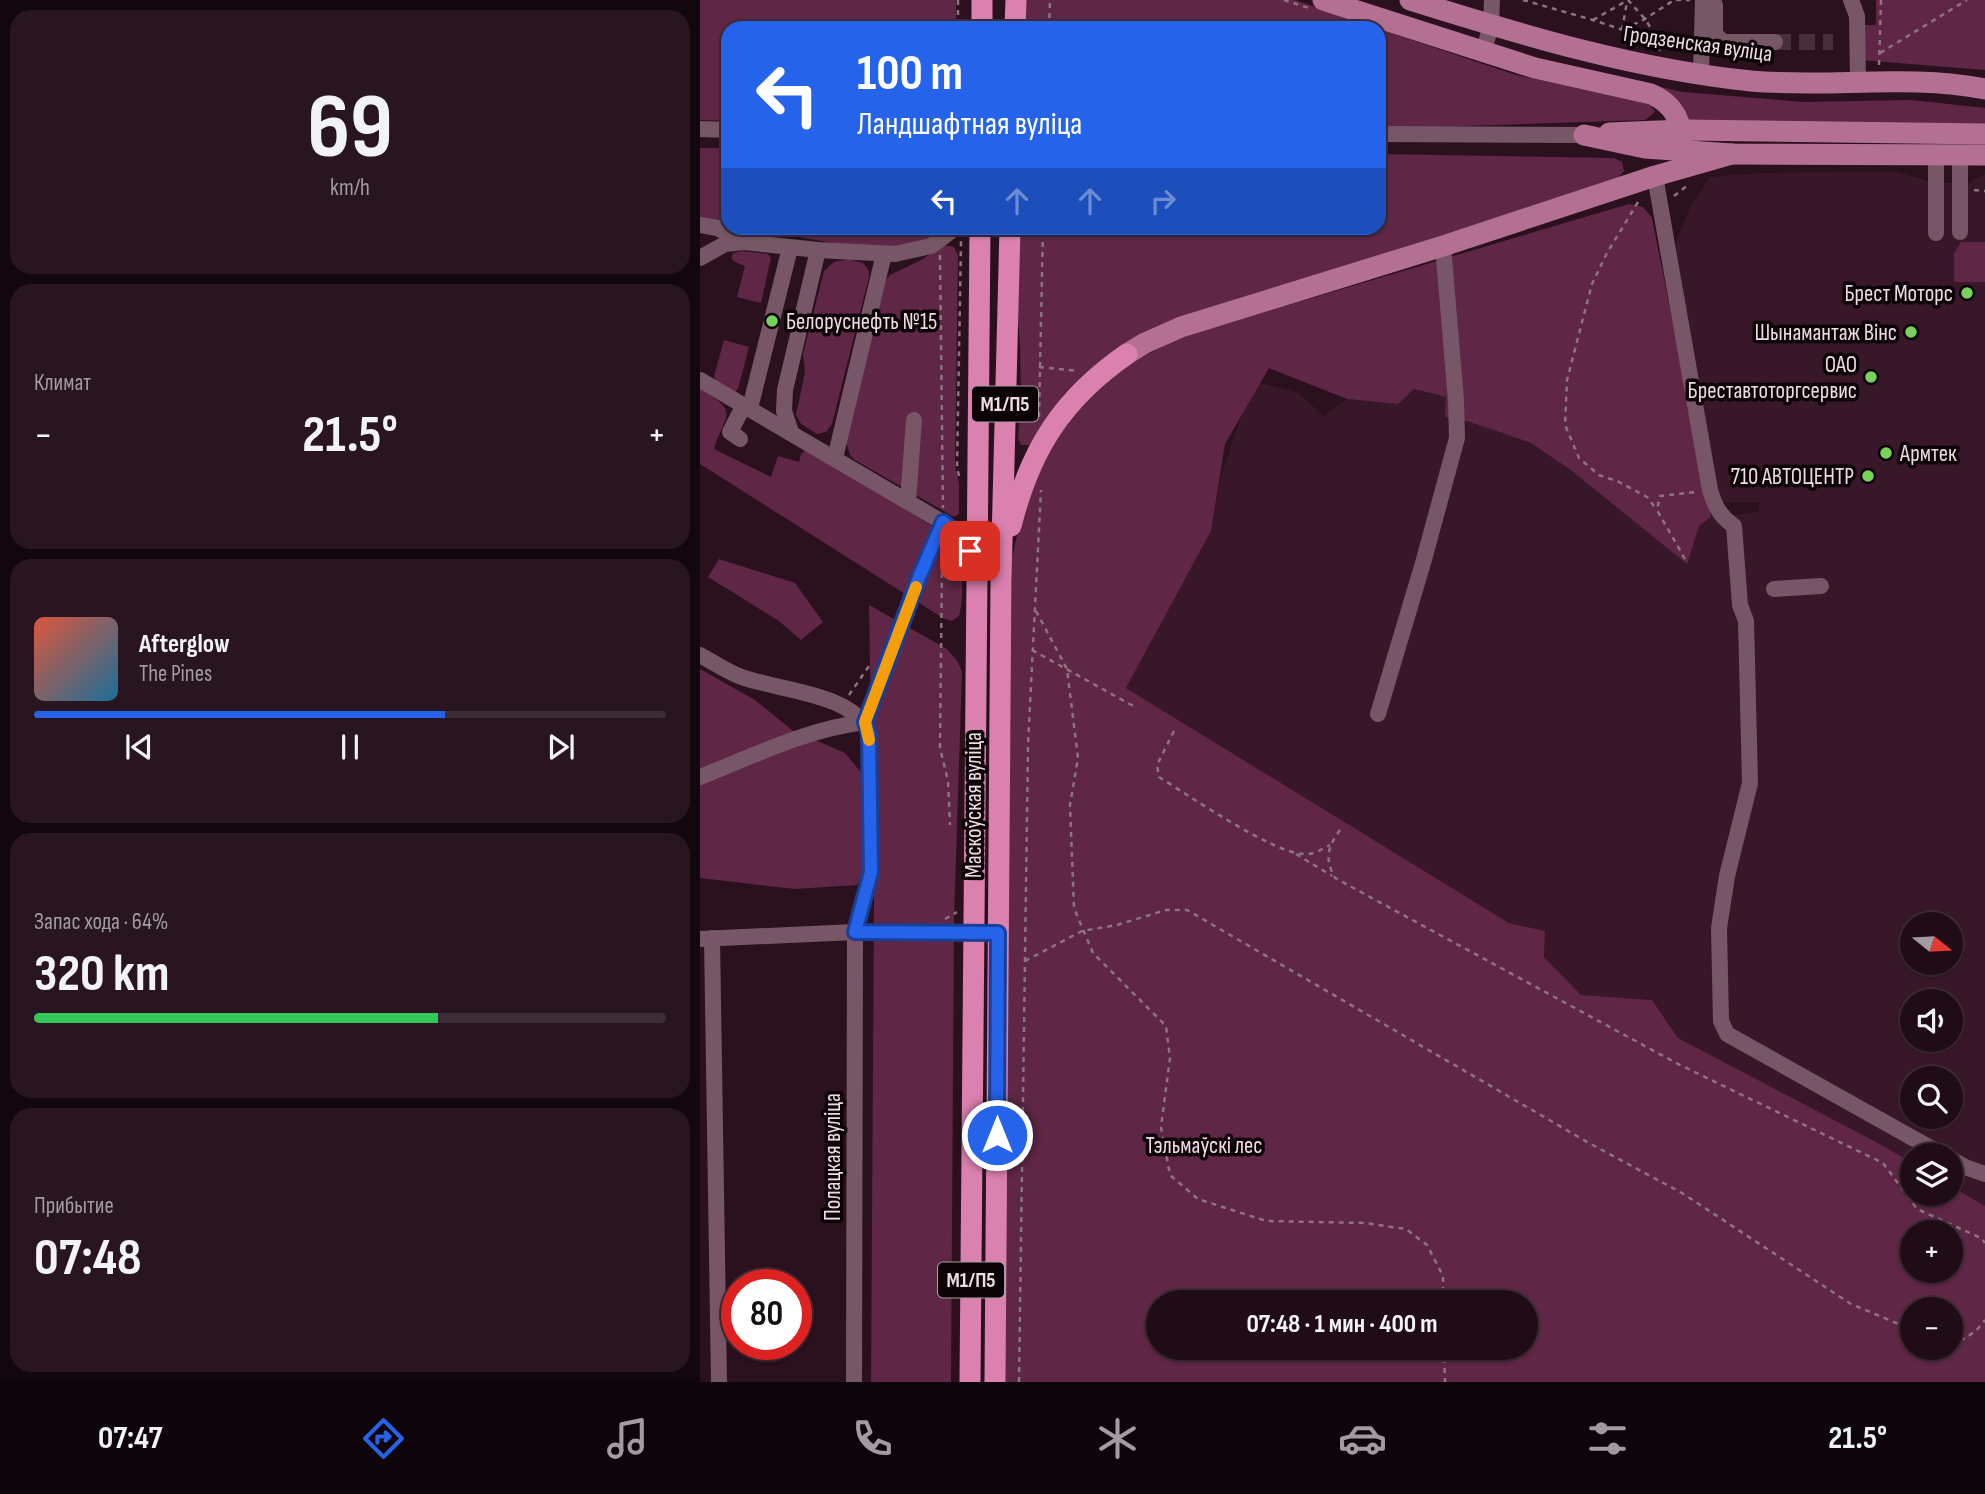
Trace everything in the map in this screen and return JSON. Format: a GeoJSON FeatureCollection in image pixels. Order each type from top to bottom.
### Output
{"type":"FeatureCollection","features":[{"type":"Feature","properties":{"kind":"highway"},"geometry":{"type":"LineString","coordinates":[[982,0],[982,21]]}},
{"type":"Feature","properties":{"kind":"highway"},"geometry":{"type":"LineString","coordinates":[[1015,21],[1016,0]]}},
{"type":"Feature","properties":{"kind":"highway","name":"Маскоўская вуліца"},"geometry":{"type":"LineString","coordinates":[[970,1382],[980,235]]}},
{"type":"Feature","properties":{"kind":"highway","name":"Маскоўская вуліца"},"geometry":{"type":"LineString","coordinates":[[995,1382],[1001,580],[1010,235]]}},
{"type":"Feature","properties":{"kind":"highway"},"geometry":{"type":"LineString","coordinates":[[1001,580],[1016,505],[1041,443],[1079,393],[1127,354]]}},
{"type":"Feature","properties":{"kind":"highway"},"geometry":{"type":"LineString","coordinates":[[974,933],[998,933]]}},
{"type":"Feature","properties":{"kind":"main road"},"geometry":{"type":"LineString","coordinates":[[1323,0],[1385,21]]}},
{"type":"Feature","properties":{"kind":"main road","name":"Гродзенская вуліца"},"geometry":{"type":"LineString","coordinates":[[1410,0],[1553,44],[1656,67],[1752,81],[1944,83],[1985,89]]}},
{"type":"Feature","properties":{"kind":"main road"},"geometry":{"type":"LineString","coordinates":[[1386,21],[1483,54],[1576,79],[1660,97],[1674,110],[1682,140]]}},
{"type":"Feature","properties":{"kind":"main road"},"geometry":{"type":"LineString","coordinates":[[1584,135],[1646,130],[1732,154],[1985,155]]}},
{"type":"Feature","properties":{"kind":"main road"},"geometry":{"type":"LineString","coordinates":[[1682,140],[1985,134]]}},
{"type":"Feature","properties":{"kind":"main road"},"geometry":{"type":"LineString","coordinates":[[1127,354],[1181,327],[1732,154]]}},
{"type":"Feature","properties":{"kind":"street"},"geometry":{"type":"LineString","coordinates":[[1483,54],[1491,25],[1492,0]]}},
{"type":"Feature","properties":{"kind":"street"},"geometry":{"type":"LineString","coordinates":[[1850,0],[1857,16],[1858,82]]}},
{"type":"Feature","properties":{"kind":"street"},"geometry":{"type":"LineString","coordinates":[[1701,73],[1701,2],[1715,5],[1715,34],[1723,42],[1775,42]]}},
{"type":"Feature","properties":{"kind":"street"},"geometry":{"type":"LineString","coordinates":[[700,129],[721,130]]}},
{"type":"Feature","properties":{"kind":"street"},"geometry":{"type":"LineString","coordinates":[[1386,134],[1584,135]]}},
{"type":"Feature","properties":{"kind":"street"},"geometry":{"type":"LineString","coordinates":[[1936,155],[1936,233]]}},
{"type":"Feature","properties":{"kind":"street"},"geometry":{"type":"LineString","coordinates":[[1960,155],[1960,232]]}},
{"type":"Feature","properties":{"kind":"street"},"geometry":{"type":"LineString","coordinates":[[1655,176],[1710,491],[1715,508],[1723,519],[1734,526],[1740,604],[1746,621],[1749,783],[1727,876],[1719,928],[1721,1021],[1727,1034],[1922,1143]]}},
{"type":"Feature","properties":{"kind":"street"},"geometry":{"type":"LineString","coordinates":[[700,226],[721,230]]}},
{"type":"Feature","properties":{"kind":"street"},"geometry":{"type":"LineString","coordinates":[[730,235],[744,242]]}},
{"type":"Feature","properties":{"kind":"street"},"geometry":{"type":"LineString","coordinates":[[700,258],[725,244],[744,242],[884,254],[920,251],[947,235]]}},
{"type":"Feature","properties":{"kind":"street"},"geometry":{"type":"LineString","coordinates":[[1378,714],[1457,438],[1443,246]]}},
{"type":"Feature","properties":{"kind":"street"},"geometry":{"type":"LineString","coordinates":[[740,439],[730,432],[747,406],[790,248]]}},
{"type":"Feature","properties":{"kind":"street"},"geometry":{"type":"LineString","coordinates":[[791,432],[784,411],[785,390],[818,250]]}},
{"type":"Feature","properties":{"kind":"street"},"geometry":{"type":"LineString","coordinates":[[835,458],[884,254]]}},
{"type":"Feature","properties":{"kind":"street"},"geometry":{"type":"LineString","coordinates":[[700,380],[943,522],[967,544],[979,577]]}},
{"type":"Feature","properties":{"kind":"street"},"geometry":{"type":"LineString","coordinates":[[908,501],[914,420]]}},
{"type":"Feature","properties":{"kind":"street"},"geometry":{"type":"LineString","coordinates":[[865,722],[920,575],[943,522]]}},
{"type":"Feature","properties":{"kind":"street"},"geometry":{"type":"LineString","coordinates":[[1774,589],[1821,586]]}},
{"type":"Feature","properties":{"kind":"street"},"geometry":{"type":"LineString","coordinates":[[700,655],[738,676],[843,705],[865,722]]}},
{"type":"Feature","properties":{"kind":"street"},"geometry":{"type":"LineString","coordinates":[[700,777],[821,731],[865,722]]}},
{"type":"Feature","properties":{"kind":"street","name":"Полацкая вуліца"},"geometry":{"type":"LineString","coordinates":[[854,1382],[855,932],[871,872],[869,734],[865,722]]}},
{"type":"Feature","properties":{"kind":"street"},"geometry":{"type":"LineString","coordinates":[[719,1382],[706,938],[855,932],[974,933]]}},
{"type":"Feature","properties":{"kind":"street"},"geometry":{"type":"LineString","coordinates":[[1963,1164],[1985,1174]]}},
{"type":"Feature","properties":{"kind":"path"},"geometry":{"type":"LineString","coordinates":[[957,0],[958,21]]}},
{"type":"Feature","properties":{"kind":"path"},"geometry":{"type":"LineString","coordinates":[[1049,21],[1050,0]]}},
{"type":"Feature","properties":{"kind":"path"},"geometry":{"type":"LineString","coordinates":[[1628,0],[1645,19],[1661,44],[1656,67]]}},
{"type":"Feature","properties":{"kind":"path"},"geometry":{"type":"LineString","coordinates":[[1628,0],[1622,30],[1674,0],[1701,2]]}},
{"type":"Feature","properties":{"kind":"path"},"geometry":{"type":"LineString","coordinates":[[1593,20],[1628,0]]}},
{"type":"Feature","properties":{"kind":"path"},"geometry":{"type":"LineString","coordinates":[[1879,68],[1881,0]]}},
{"type":"Feature","properties":{"kind":"path"},"geometry":{"type":"LineString","coordinates":[[1880,52],[1967,0]]}},
{"type":"Feature","properties":{"kind":"path"},"geometry":{"type":"LineString","coordinates":[[1659,201],[1674,196],[1691,183]]}},
{"type":"Feature","properties":{"kind":"path"},"geometry":{"type":"LineString","coordinates":[[1638,202],[1592,284],[1567,380],[1565,425],[1579,458],[1599,475],[1647,497],[1685,559]]}},
{"type":"Feature","properties":{"kind":"path"},"geometry":{"type":"LineString","coordinates":[[1041,443],[1038,423],[1043,235]]}},
{"type":"Feature","properties":{"kind":"path"},"geometry":{"type":"LineString","coordinates":[[1040,367],[1084,372]]}},
{"type":"Feature","properties":{"kind":"path"},"geometry":{"type":"LineString","coordinates":[[1019,1382],[1032,650],[1041,486]]}},
{"type":"Feature","properties":{"kind":"path"},"geometry":{"type":"LineString","coordinates":[[1657,510],[1660,496],[1710,491]]}},
{"type":"Feature","properties":{"kind":"path"},"geometry":{"type":"LineString","coordinates":[[1034,609],[1067,669],[1078,758],[1070,805],[1074,908],[1093,953],[1166,1026],[1170,1058],[1161,1126],[1170,1175],[1198,1199],[1266,1222],[1365,1223],[1406,1229],[1427,1245],[1443,1276],[1443,1290]]}},
{"type":"Feature","properties":{"kind":"path"},"geometry":{"type":"LineString","coordinates":[[1032,650],[1135,707]]}},
{"type":"Feature","properties":{"kind":"path"},"geometry":{"type":"LineString","coordinates":[[843,705],[872,664]]}},
{"type":"Feature","properties":{"kind":"path"},"geometry":{"type":"LineString","coordinates":[[1174,731],[1157,765],[1158,777],[1251,833],[1293,853],[1678,1064],[1883,1163],[1917,1209],[1983,1238],[1985,1243]]}},
{"type":"Feature","properties":{"kind":"path"},"geometry":{"type":"LineString","coordinates":[[1293,853],[1313,853],[1329,845],[1340,830]]}},
{"type":"Feature","properties":{"kind":"path"},"geometry":{"type":"LineString","coordinates":[[1329,845],[1329,863],[1335,878]]}},
{"type":"Feature","properties":{"kind":"path"},"geometry":{"type":"LineString","coordinates":[[1025,961],[1082,931],[1117,925],[1166,910],[1187,910],[1588,1143],[1682,1193],[1851,1304],[1900,1325]]}},
{"type":"Feature","properties":{"kind":"path"},"geometry":{"type":"LineString","coordinates":[[1963,1339],[1976,1331],[1985,1320]]}},
{"type":"Feature","properties":{"kind":"path"},"geometry":{"type":"LineString","coordinates":[[1444,1360],[1445,1382]]}},
{"type":"Feature","properties":{"kind":"shaded area"},"geometry":{"type":"Polygon","coordinates":[[[1897,172],[1936,183],[1971,183],[1985,174],[1985,1206],[1963,1193],[1963,1143],[1900,1143],[1900,1156],[1678,1038],[1652,1000],[1581,995],[1544,957],[1545,931],[1509,923],[1126,688],[1211,531],[1220,480],[1244,408],[1260,383],[1299,393],[1323,416],[1347,399],[1398,404],[1414,389],[1447,397],[1445,417],[1470,422],[1531,443],[1572,471],[1699,526],[1711,517],[1759,512],[1759,502],[1718,502],[1676,248],[1690,207],[1710,177],[1757,173],[1897,172]]]}},
{"type":"Feature","properties":{"kind":"green space"},"geometry":{"type":"Polygon","coordinates":[[[700,0],[956,0],[956,21],[721,21],[721,121],[700,120],[700,0]]]}},
{"type":"Feature","properties":{"kind":"green space"},"geometry":{"type":"Polygon","coordinates":[[[1025,0],[1295,0],[1356,21],[1025,21],[1025,0]]]}},
{"type":"Feature","properties":{"kind":"green space"},"geometry":{"type":"Polygon","coordinates":[[[1876,0],[1985,0],[1985,70],[1860,60],[1860,25],[1876,25],[1876,0]]]}},
{"type":"Feature","properties":{"kind":"green space"},"geometry":{"type":"Polygon","coordinates":[[[1386,31],[1513,74],[1644,103],[1651,106],[1655,112],[1645,120],[1386,129],[1386,31]]]}},
{"type":"Feature","properties":{"kind":"green space"},"geometry":{"type":"Polygon","coordinates":[[[1548,62],[1683,92],[1803,102],[1912,100],[1985,108],[1985,133],[1689,122],[1678,101],[1659,89],[1548,62]]]}},
{"type":"Feature","properties":{"kind":"green space"},"geometry":{"type":"Polygon","coordinates":[[[700,148],[721,148],[721,223],[700,219],[700,148]]]}},
{"type":"Feature","properties":{"kind":"green space"},"geometry":{"type":"Polygon","coordinates":[[[1386,154],[1614,158],[1622,162],[1624,171],[1617,179],[1167,324],[1031,445],[1021,445],[1018,438],[1021,399],[1016,293],[1018,235],[1386,235],[1386,154]]]}},
{"type":"Feature","properties":{"kind":"green space","name":"Тэльмаўскі лес"},"geometry":{"type":"Polygon","coordinates":[[[1629,204],[1643,207],[1652,218],[1711,517],[1699,526],[1687,564],[1572,471],[1531,443],[1470,422],[1445,417],[1446,397],[1414,389],[1398,404],[1347,399],[1269,368],[1225,444],[1211,531],[1126,688],[1509,923],[1545,931],[1544,957],[1581,995],[1652,1000],[1678,1038],[1900,1156],[1900,1206],[1963,1206],[1963,1193],[1985,1206],[1985,1382],[1003,1382],[1012,559],[1017,534],[1034,483],[1058,436],[1091,394],[1111,377],[1148,354],[1187,335],[1629,204]]]}},
{"type":"Feature","properties":{"kind":"green space"},"geometry":{"type":"Polygon","coordinates":[[[789,235],[933,235],[920,242],[901,245],[835,243],[789,235]]]}},
{"type":"Feature","properties":{"kind":"green space"},"geometry":{"type":"Polygon","coordinates":[[[1961,242],[1985,242],[1985,282],[1954,282],[1954,254],[1961,242]]]}},
{"type":"Feature","properties":{"kind":"green space"},"geometry":{"type":"Polygon","coordinates":[[[944,245],[954,247],[958,256],[955,466],[959,483],[959,514],[954,517],[855,460],[850,455],[846,442],[884,282],[890,275],[944,245]]]}},
{"type":"Feature","properties":{"kind":"green space"},"geometry":{"type":"Polygon","coordinates":[[[742,251],[768,254],[771,258],[761,303],[737,297],[745,266],[731,258],[733,253],[742,251]]]}},
{"type":"Feature","properties":{"kind":"green space"},"geometry":{"type":"Polygon","coordinates":[[[848,259],[863,263],[869,271],[869,277],[832,424],[826,432],[817,434],[801,424],[796,415],[805,372],[803,354],[824,271],[834,262],[848,259]]]}},
{"type":"Feature","properties":{"kind":"green space"},"geometry":{"type":"Polygon","coordinates":[[[724,340],[749,347],[738,389],[734,393],[716,382],[714,376],[724,340]]]}},
{"type":"Feature","properties":{"kind":"green space"},"geometry":{"type":"Polygon","coordinates":[[[700,389],[721,403],[725,409],[725,420],[714,449],[771,477],[778,456],[799,462],[801,454],[806,450],[831,462],[947,536],[957,552],[962,574],[959,616],[952,621],[943,618],[700,464],[700,389]]]}},
{"type":"Feature","properties":{"kind":"green space"},"geometry":{"type":"Polygon","coordinates":[[[719,559],[795,583],[823,622],[801,640],[779,621],[708,577],[719,559]]]}},
{"type":"Feature","properties":{"kind":"green space"},"geometry":{"type":"Polygon","coordinates":[[[869,605],[947,649],[958,662],[962,672],[954,918],[951,1382],[871,1382],[874,899],[869,605]]]}},
{"type":"Feature","properties":{"kind":"green space"},"geometry":{"type":"Polygon","coordinates":[[[700,669],[755,700],[792,730],[845,753],[865,777],[868,864],[857,885],[795,889],[700,878],[700,669]]]}},
{"type":"Feature","properties":{"kind":"tunnel"},"geometry":{"type":"LineString","coordinates":[[1775,42],[1833,42]]}},
{"type":"Feature","properties":{"kind":"slow traffic"},"geometry":{"type":"LineString","coordinates":[[869,740],[865,722],[916,587]]}},
{"type":"Feature","properties":{"kind":"place","name":"Брест Моторс"},"geometry":{"type":"Point","coordinates":[1967,293]}},
{"type":"Feature","properties":{"kind":"place","name":"Белоруснефть №15"},"geometry":{"type":"Point","coordinates":[772,321]}},
{"type":"Feature","properties":{"kind":"place","name":"Шынамантаж Вінс"},"geometry":{"type":"Point","coordinates":[1911,332]}},
{"type":"Feature","properties":{"kind":"place","name":"ОАО Бреставтоторгсервис"},"geometry":{"type":"Point","coordinates":[1871,377]}},
{"type":"Feature","properties":{"kind":"place","name":"Армтек"},"geometry":{"type":"Point","coordinates":[1886,453]}},
{"type":"Feature","properties":{"kind":"place","name":"710 АВТОЦЕНТР"},"geometry":{"type":"Point","coordinates":[1868,476]}},
{"type":"Feature","properties":{"kind":"route"},"geometry":{"type":"LineString","coordinates":[[970,551],[961,537],[943,522],[920,575],[865,722],[869,734],[871,872],[855,932],[998,933],[997,1135]]}}]}
